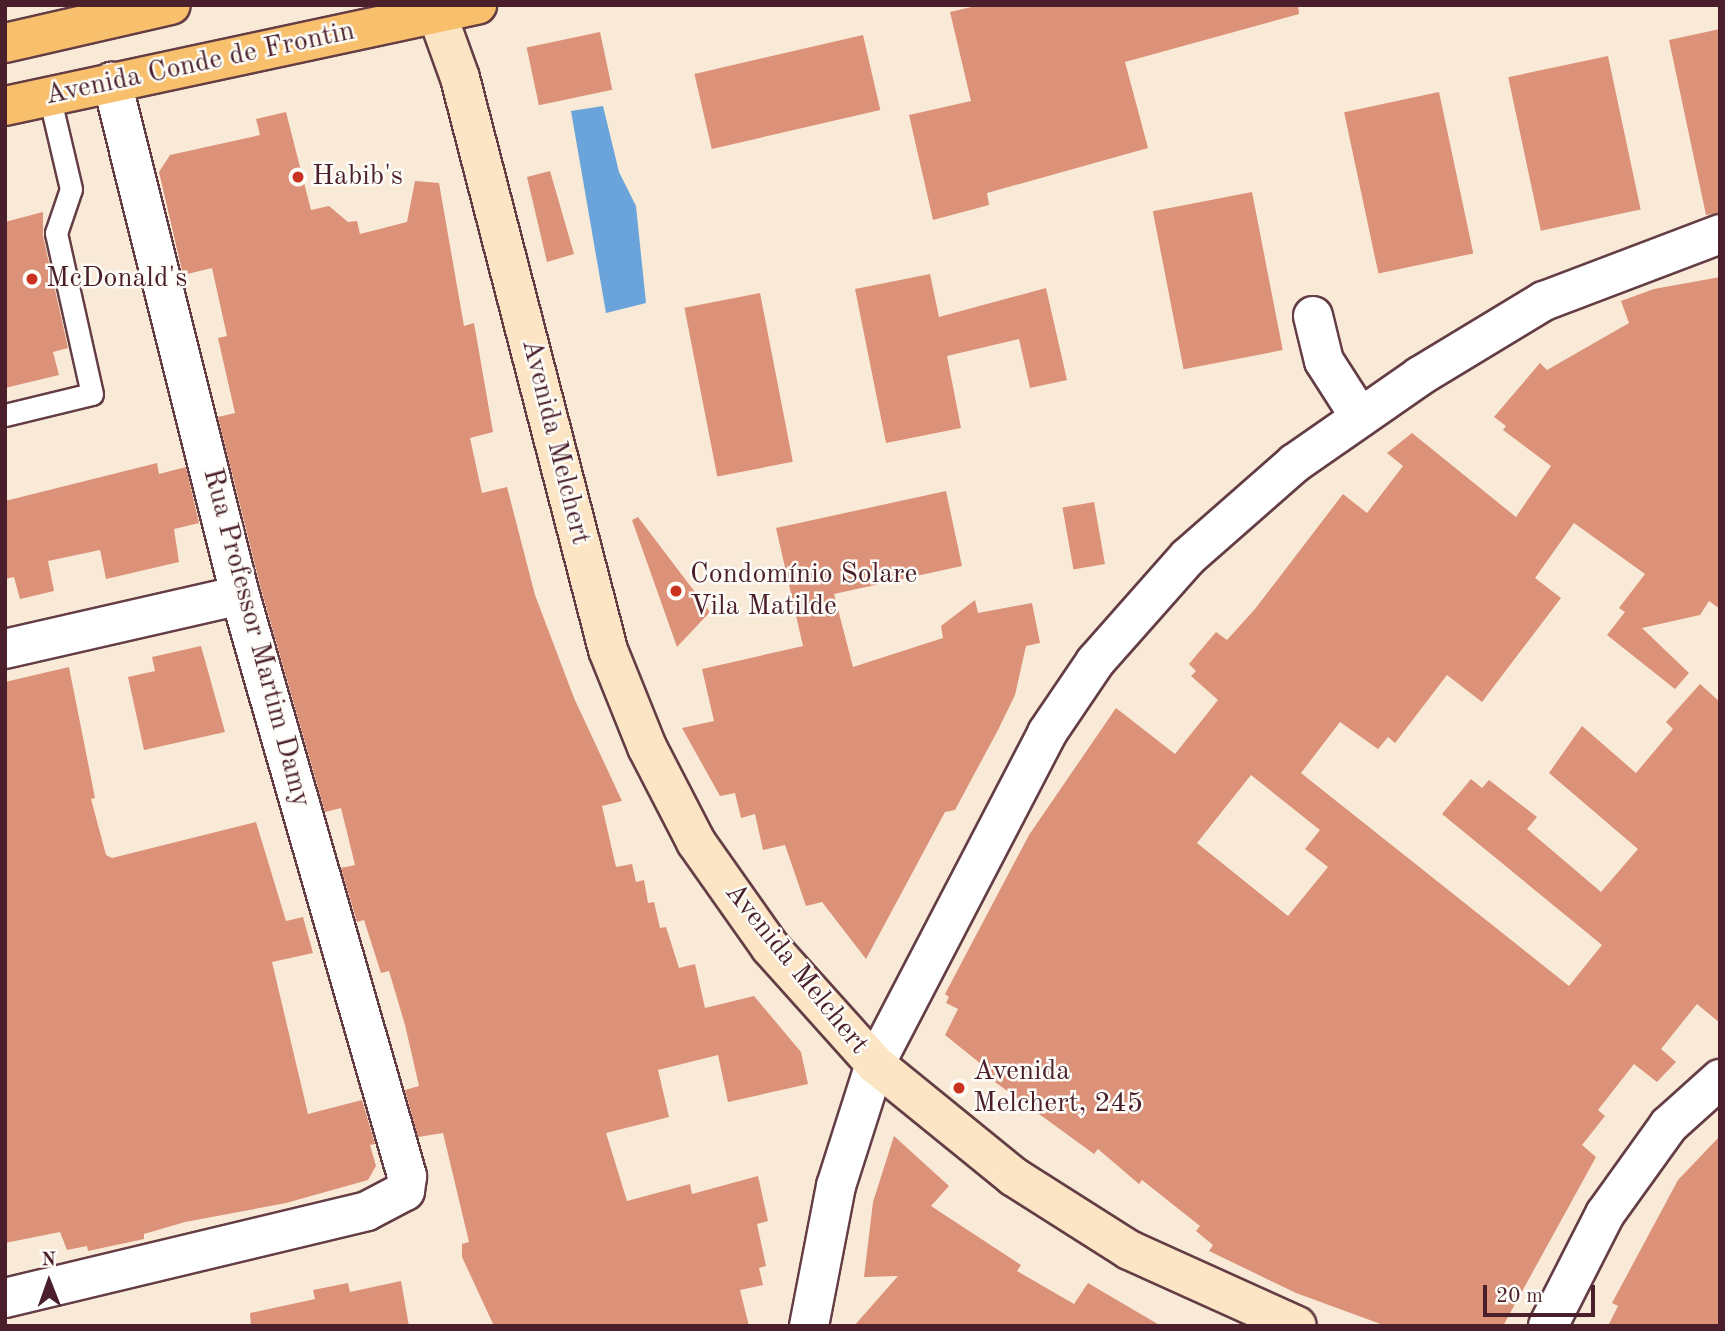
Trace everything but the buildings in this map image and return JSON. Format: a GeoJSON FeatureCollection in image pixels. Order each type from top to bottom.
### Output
{"type":"FeatureCollection","features":[{"type":"Feature","properties":{"kind":"highway"},"geometry":{"type":"LineString","coordinates":[[5,43],[171,5]]}},
{"type":"Feature","properties":{"kind":"highway","name":"Avenida Conde de Frontin"},"geometry":{"type":"LineString","coordinates":[[5,106],[433,10],[477,5]]}},
{"type":"Feature","properties":{"kind":"street","name":"Avenida Melchert"},"geometry":{"type":"LineString","coordinates":[[433,10],[460,78],[608,650],[647,747],[696,842],[763,937],[875,1064],[1014,1177],[1129,1250],[1297,1326]]}},
{"type":"Feature","properties":{"kind":"street","name":"Rua Professor Martim Damy"},"geometry":{"type":"LineString","coordinates":[[5,1298],[367,1211],[405,1191],[404,1155],[240,595],[111,82]]}},
{"type":"Feature","properties":{"kind":"street"},"geometry":{"type":"LineString","coordinates":[[809,1326],[836,1186],[875,1064],[1047,733],[1095,662],[1188,557],[1295,463],[1360,417],[1544,301],[1720,233]]}},
{"type":"Feature","properties":{"kind":"street"},"geometry":{"type":"LineString","coordinates":[[1313,316],[1324,361],[1360,417]]}},
{"type":"Feature","properties":{"kind":"street"},"geometry":{"type":"LineString","coordinates":[[5,649],[240,595]]}},
{"type":"Feature","properties":{"kind":"street"},"geometry":{"type":"LineString","coordinates":[[1548,1326],[1605,1214],[1670,1125],[1720,1079]]}},
{"type":"Feature","properties":{"kind":"lane"},"geometry":{"type":"LineString","coordinates":[[5,415],[92,394],[56,233],[71,190],[49,95]]}},
{"type":"Feature","properties":{"kind":"water"},"geometry":{"type":"Polygon","coordinates":[[[603,106],[619,172],[636,206],[646,303],[606,313],[571,111],[603,106]]]}},
{"type":"Feature","properties":{"kind":"place","name":"Habib's"},"geometry":{"type":"Point","coordinates":[298,177]}},
{"type":"Feature","properties":{"kind":"place","name":"McDonald's"},"geometry":{"type":"Point","coordinates":[32,279]}},
{"type":"Feature","properties":{"kind":"place","name":"Condomínio Solare Vila Matilde"},"geometry":{"type":"Point","coordinates":[676,591]}},
{"type":"Feature","properties":{"kind":"place","name":"Avenida Melchert, 245"},"geometry":{"type":"Point","coordinates":[959,1088]}}]}
